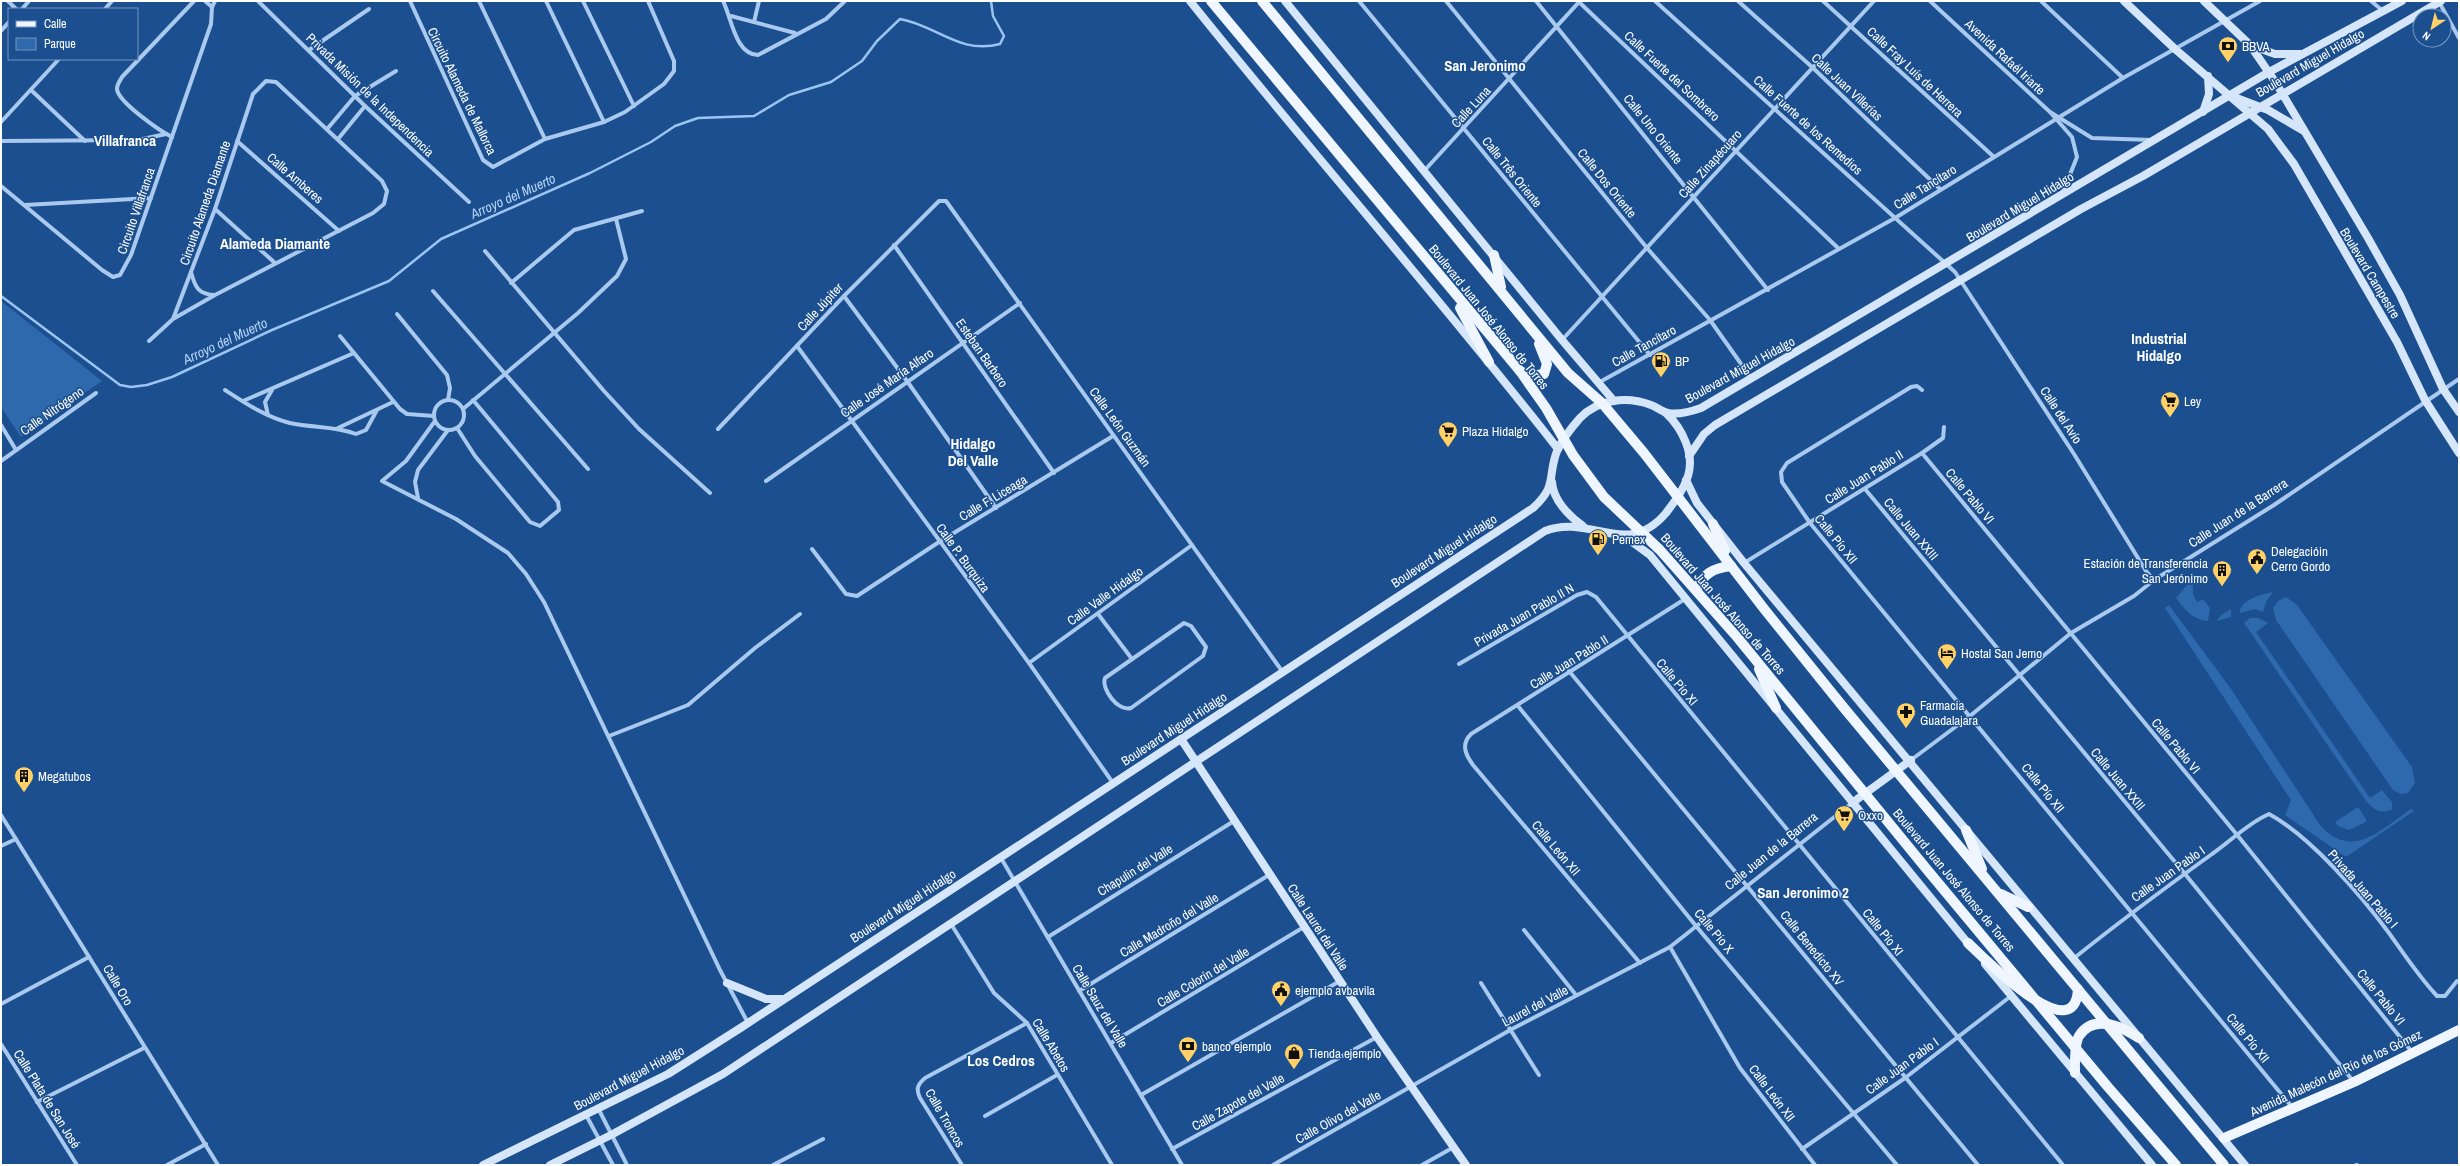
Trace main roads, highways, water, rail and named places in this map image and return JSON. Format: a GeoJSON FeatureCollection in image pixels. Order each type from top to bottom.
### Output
{"type":"FeatureCollection","features":[{"type":"Feature","properties":{"kind":"main road"},"geometry":{"type":"LineString","coordinates":[[1190,1],[1347,193],[1489,362],[1558,449]]}},
{"type":"Feature","properties":{"kind":"main road","name":"Boulevard Juan José Alonso de Torres"},"geometry":{"type":"LineString","coordinates":[[1211,1],[1520,371],[1565,439],[1573,455],[1604,497],[1668,558],[1696,590],[2176,1165]]}},
{"type":"Feature","properties":{"kind":"main road","name":"Boulevard Juan José Alonso de Torres"},"geometry":{"type":"LineString","coordinates":[[1262,1],[1504,294],[1535,334],[1575,381],[1602,404],[1896,771],[2224,1165]]}},
{"type":"Feature","properties":{"kind":"main road"},"geometry":{"type":"LineString","coordinates":[[1285,1],[1597,384],[1614,401]]}},
{"type":"Feature","properties":{"kind":"main road","name":"Boulevard Campestre"},"geometry":{"type":"LineString","coordinates":[[2124,1],[2175,49],[2268,129],[2294,164],[2397,342],[2425,400],[2459,452]]}},
{"type":"Feature","properties":{"kind":"main road","name":"Boulevard Campestre"},"geometry":{"type":"LineString","coordinates":[[2204,1],[2250,45],[2270,72],[2400,295],[2443,389],[2459,412]]}},
{"type":"Feature","properties":{"kind":"main road","name":"Boulevard Miguel Hidalgo"},"geometry":{"type":"LineString","coordinates":[[483,1165],[668,1074],[1001,858],[1282,671],[1533,508],[1544,496],[1552,482],[1558,449],[1581,418],[1602,404],[1614,401],[1644,403],[1666,413],[1693,411],[1948,264],[2270,72],[2402,1]]}},
{"type":"Feature","properties":{"kind":"main road","name":"Boulevard Miguel Hidalgo"},"geometry":{"type":"LineString","coordinates":[[550,1165],[600,1141],[723,1074],[1544,532],[1560,526],[1584,527],[1604,534],[1624,536],[1642,533],[1653,526],[1678,498],[1686,480],[1690,464],[1689,456],[1704,434],[1715,425],[2440,2]]}},
{"type":"Feature","properties":{"kind":"main road"},"geometry":{"type":"LineString","coordinates":[[2250,45],[2275,54],[2304,54]]}},
{"type":"Feature","properties":{"kind":"main road"},"geometry":{"type":"LineString","coordinates":[[2203,112],[2209,94],[2208,76]]}},
{"type":"Feature","properties":{"kind":"main road"},"geometry":{"type":"LineString","coordinates":[[2231,96],[2285,118],[2305,132]]}},
{"type":"Feature","properties":{"kind":"main road"},"geometry":{"type":"LineString","coordinates":[[1494,256],[1497,274],[1504,294]]}},
{"type":"Feature","properties":{"kind":"main road"},"geometry":{"type":"LineString","coordinates":[[1451,290],[1489,362]]}},
{"type":"Feature","properties":{"kind":"main road"},"geometry":{"type":"LineString","coordinates":[[1520,371],[1531,376],[1538,377],[1546,372],[1546,364],[1535,334]]}},
{"type":"Feature","properties":{"kind":"main road"},"geometry":{"type":"LineString","coordinates":[[1666,413],[1680,431],[1689,456]]}},
{"type":"Feature","properties":{"kind":"main road"},"geometry":{"type":"LineString","coordinates":[[1686,480],[1695,500],[1744,563],[1911,760],[2028,907],[2224,1138],[2245,1165]]}},
{"type":"Feature","properties":{"kind":"main road"},"geometry":{"type":"LineString","coordinates":[[1552,482],[1562,506],[1573,519],[1584,527]]}},
{"type":"Feature","properties":{"kind":"main road"},"geometry":{"type":"LineString","coordinates":[[1696,590],[1702,578],[1708,572],[1719,567],[1731,566],[1713,524]]}},
{"type":"Feature","properties":{"kind":"main road","name":"Boulevard Juan José Alonso de Torres"},"geometry":{"type":"LineString","coordinates":[[1624,536],[1650,555],[1685,600],[1776,708],[1852,803],[2152,1165]]}},
{"type":"Feature","properties":{"kind":"main road"},"geometry":{"type":"LineString","coordinates":[[1754,658],[1776,708]]}},
{"type":"Feature","properties":{"kind":"main road","name":"Calle Laurel del Valle"},"geometry":{"type":"LineString","coordinates":[[1181,739],[1376,1037],[1466,1165]]}},
{"type":"Feature","properties":{"kind":"main road","name":"Calle Juan de la Barrera"},"geometry":{"type":"LineString","coordinates":[[1852,803],[1911,760]]}},
{"type":"Feature","properties":{"kind":"main road"},"geometry":{"type":"LineString","coordinates":[[1966,830],[1986,878]]}},
{"type":"Feature","properties":{"kind":"main road"},"geometry":{"type":"LineString","coordinates":[[1997,891],[2028,907]]}},
{"type":"Feature","properties":{"kind":"main road"},"geometry":{"type":"LineString","coordinates":[[1968,943],[2016,987],[2042,1005],[2059,1009],[2070,1007],[2077,998],[2078,989]]}},
{"type":"Feature","properties":{"kind":"main road"},"geometry":{"type":"LineString","coordinates":[[727,983],[766,998],[783,999]]}},
{"type":"Feature","properties":{"kind":"main road"},"geometry":{"type":"LineString","coordinates":[[2075,1073],[2077,1048],[2082,1033],[2094,1025],[2106,1024],[2123,1029],[2139,1038]]}},
{"type":"Feature","properties":{"kind":"main road","name":"Avenida Malecón del Río de los Gómez"},"geometry":{"type":"LineString","coordinates":[[2224,1138],[2354,1082],[2459,1030]]}},
{"type":"Feature","properties":{"kind":"waterway","name":"Arroyo del Muerto"},"geometry":{"type":"LineString","coordinates":[[1,296],[120,385],[131,387],[147,385],[172,377],[272,330],[389,281],[441,239],[590,173],[651,142],[675,126],[698,118],[754,116],[789,95],[831,82],[862,61],[877,41],[900,19],[913,22],[960,43],[973,46],[1000,44],[1004,36],[993,16],[991,1]]}},
{"type":"Feature","properties":{"kind":"place","name":"BBVA"},"geometry":{"type":"Point","coordinates":[2228,63]}},
{"type":"Feature","properties":{"kind":"place","name":"BP"},"geometry":{"type":"Point","coordinates":[1661,378]}},
{"type":"Feature","properties":{"kind":"place","name":"Ley"},"geometry":{"type":"Point","coordinates":[2170,418]}},
{"type":"Feature","properties":{"kind":"place","name":"Plaza Hidalgo"},"geometry":{"type":"Point","coordinates":[1448,448]}},
{"type":"Feature","properties":{"kind":"place","name":"Pemex"},"geometry":{"type":"Point","coordinates":[1598,556]}},
{"type":"Feature","properties":{"kind":"place","name":"Delegacióin Cerro Gordo"},"geometry":{"type":"Point","coordinates":[2257,575]}},
{"type":"Feature","properties":{"kind":"place","name":"Estación de Transferencia San Jerónimo"},"geometry":{"type":"Point","coordinates":[2222,587]}},
{"type":"Feature","properties":{"kind":"place","name":"Hostal San Jemo"},"geometry":{"type":"Point","coordinates":[1947,670]}},
{"type":"Feature","properties":{"kind":"place","name":"Farmacia Guadalajara"},"geometry":{"type":"Point","coordinates":[1906,729]}},
{"type":"Feature","properties":{"kind":"place","name":"Megatubos"},"geometry":{"type":"Point","coordinates":[24,793]}},
{"type":"Feature","properties":{"kind":"place","name":"Oxxo"},"geometry":{"type":"Point","coordinates":[1844,832]}},
{"type":"Feature","properties":{"kind":"place","name":"ejemplo avbavila"},"geometry":{"type":"Point","coordinates":[1281,1007]}},
{"type":"Feature","properties":{"kind":"place","name":"banco ejemplo"},"geometry":{"type":"Point","coordinates":[1188,1063]}},
{"type":"Feature","properties":{"kind":"place","name":"Tienda ejemplo"},"geometry":{"type":"Point","coordinates":[1294,1070]}},
{"type":"Feature","properties":{"kind":"district","name":"San Jeronimo"},"geometry":{"type":"Point","coordinates":[1485,65]}},
{"type":"Feature","properties":{"kind":"district","name":"Villafranca"},"geometry":{"type":"Point","coordinates":[125,140]}},
{"type":"Feature","properties":{"kind":"district","name":"Alameda Diamante"},"geometry":{"type":"Point","coordinates":[275,243]}},
{"type":"Feature","properties":{"kind":"district","name":"Industrial Hidalgo"},"geometry":{"type":"Point","coordinates":[2159,346]}},
{"type":"Feature","properties":{"kind":"district","name":"Hidalgo Del Valle"},"geometry":{"type":"Point","coordinates":[973,452]}},
{"type":"Feature","properties":{"kind":"district","name":"San Jeronimo 2"},"geometry":{"type":"Point","coordinates":[1803,892]}},
{"type":"Feature","properties":{"kind":"district","name":"Los Cedros"},"geometry":{"type":"Point","coordinates":[1001,1060]}}]}
